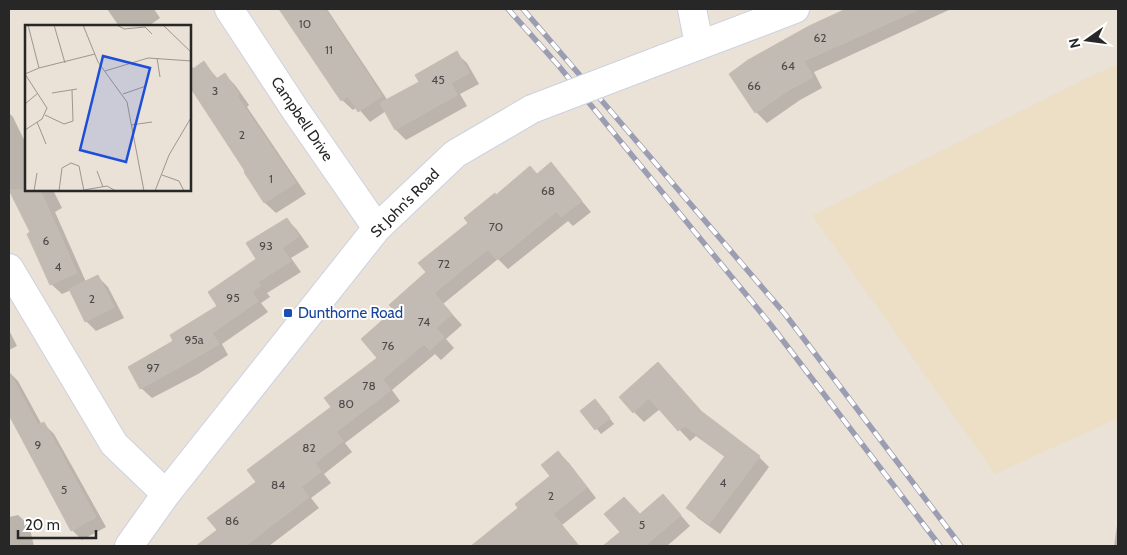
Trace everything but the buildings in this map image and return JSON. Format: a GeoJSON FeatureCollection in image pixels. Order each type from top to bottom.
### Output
{"type":"FeatureCollection","features":[{"type":"Feature","properties":{"kind":"street","name":"Campbell Drive"},"geometry":{"type":"LineString","coordinates":[[230,9],[296,111],[377,228]]}},
{"type":"Feature","properties":{"kind":"street"},"geometry":{"type":"LineString","coordinates":[[692,9],[699,44]]}},
{"type":"Feature","properties":{"kind":"street","name":"St John's Road"},"geometry":{"type":"LineString","coordinates":[[128,546],[166,494],[377,228],[455,154],[532,109],[572,92],[795,9]]}},
{"type":"Feature","properties":{"kind":"street"},"geometry":{"type":"LineString","coordinates":[[9,268],[114,444],[166,494]]}},
{"type":"Feature","properties":{"kind":"shaded area"},"geometry":{"type":"Polygon","coordinates":[[[1118,64],[1118,418],[995,474],[812,215],[1072,85],[1118,64]]]}},
{"type":"Feature","properties":{"kind":"railway"},"geometry":{"type":"LineString","coordinates":[[508,9],[558,65],[771,325],[940,546]]}},
{"type":"Feature","properties":{"kind":"railway"},"geometry":{"type":"LineString","coordinates":[[523,9],[785,314],[961,546]]}},
{"type":"Feature","properties":{"kind":"place","name":"Dunthorne Road"},"geometry":{"type":"Point","coordinates":[288,313]}}]}
